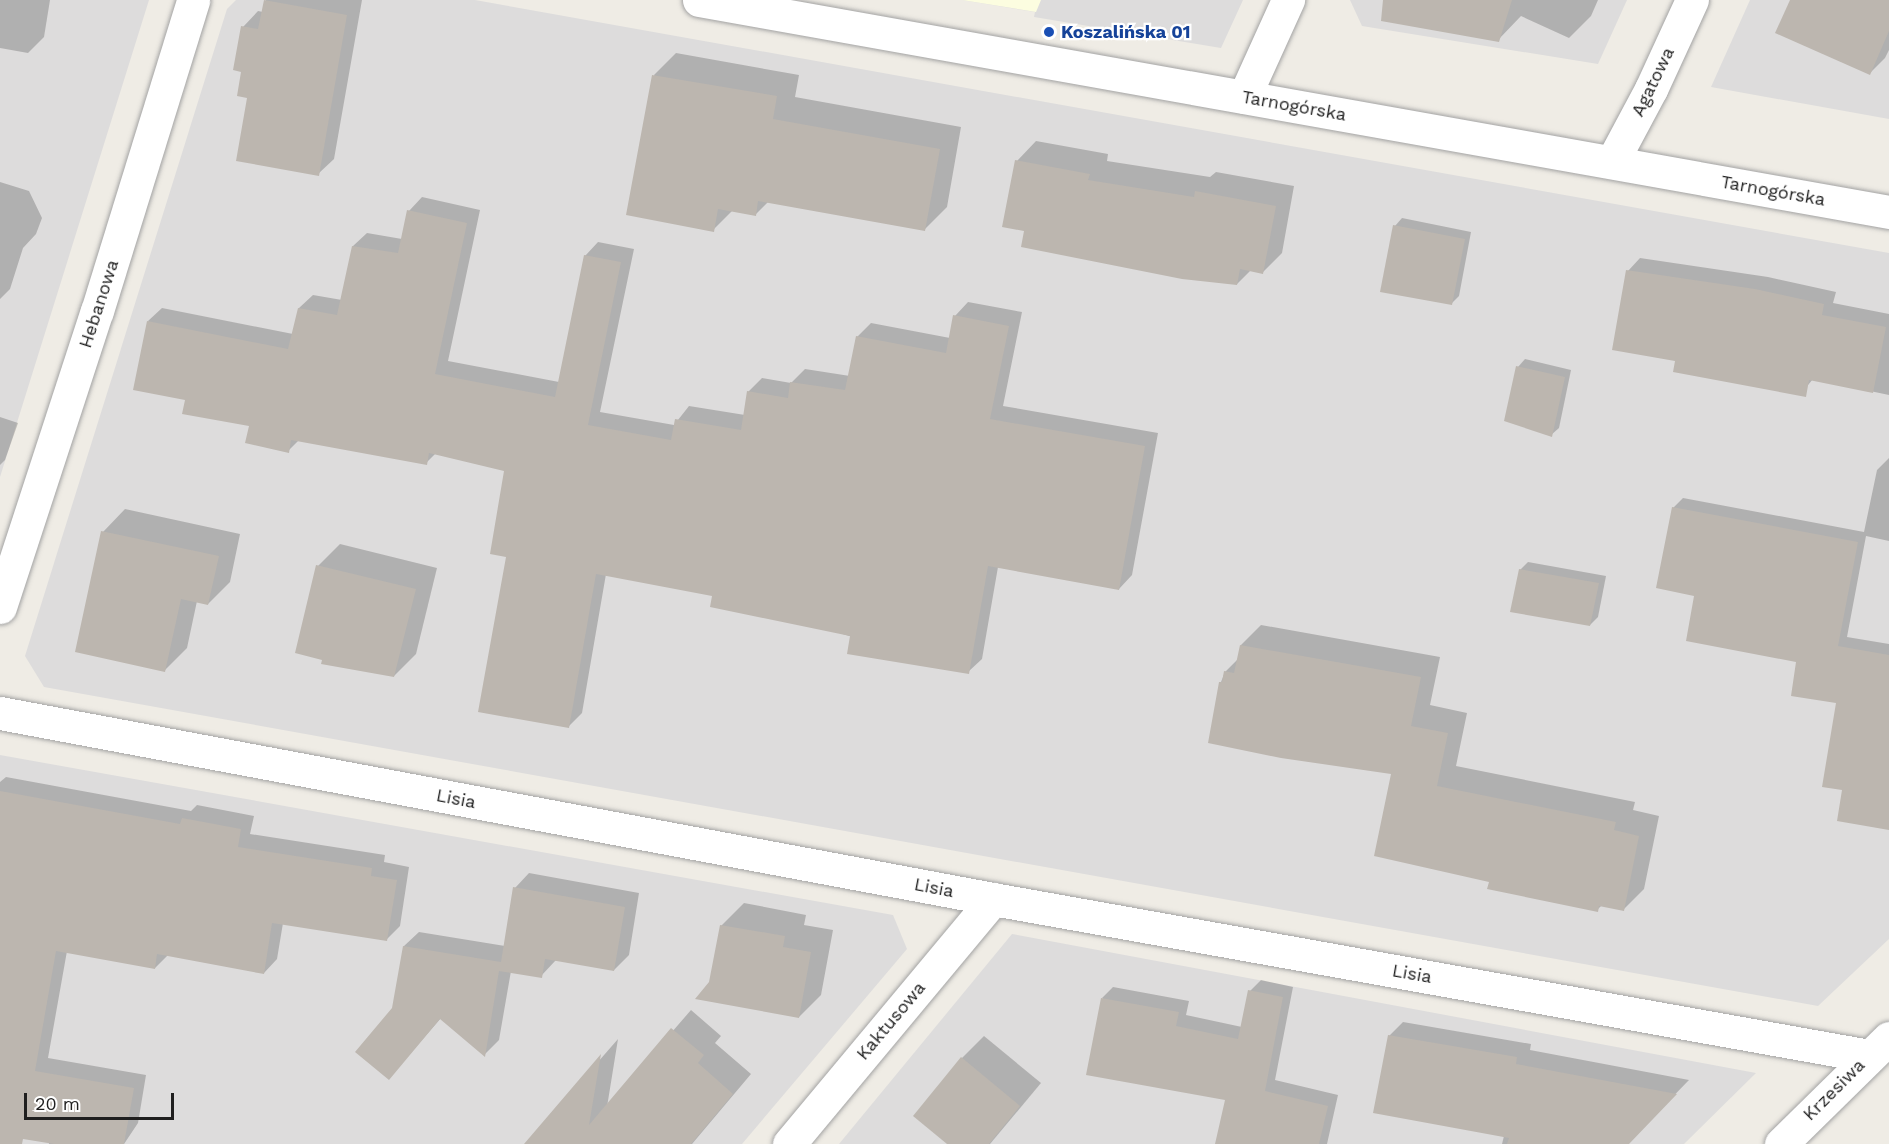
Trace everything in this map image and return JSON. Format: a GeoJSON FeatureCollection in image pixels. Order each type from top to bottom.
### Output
{"type":"FeatureCollection","features":[{"type":"Feature","properties":{"kind":"street","name":"Hebanowa"},"geometry":{"type":"LineString","coordinates":[[0,607],[97,311],[193,0]]}},
{"type":"Feature","properties":{"kind":"street","name":"Tarnogórska"},"geometry":{"type":"LineString","coordinates":[[699,0],[796,8],[1244,97],[1889,212]]}},
{"type":"Feature","properties":{"kind":"street"},"geometry":{"type":"LineString","coordinates":[[1244,97],[1288,0]]}},
{"type":"Feature","properties":{"kind":"street","name":"Agatowa"},"geometry":{"type":"LineString","coordinates":[[1612,162],[1651,89],[1692,0]]}},
{"type":"Feature","properties":{"kind":"street","name":"Lisia"},"geometry":{"type":"LineString","coordinates":[[0,713],[993,899],[1879,1047]]}},
{"type":"Feature","properties":{"kind":"street","name":"Kaktusowa"},"geometry":{"type":"LineString","coordinates":[[789,1144],[993,899]]}},
{"type":"Feature","properties":{"kind":"street","name":"Krzesiwa"},"geometry":{"type":"LineString","coordinates":[[1781,1144],[1879,1047]]}},
{"type":"Feature","properties":{"kind":"shaded area"},"geometry":{"type":"Polygon","coordinates":[[[0,0],[149,0],[0,477],[0,0]]]}},
{"type":"Feature","properties":{"kind":"shaded area"},"geometry":{"type":"Polygon","coordinates":[[[236,0],[475,0],[1889,253],[1889,939],[1818,1006],[44,687],[25,656],[227,9],[236,0]]]}},
{"type":"Feature","properties":{"kind":"shaded area"},"geometry":{"type":"Polygon","coordinates":[[[962,0],[1243,0],[1221,48],[1034,17],[1035,12],[962,0]]]}},
{"type":"Feature","properties":{"kind":"shaded area"},"geometry":{"type":"Polygon","coordinates":[[[962,0],[1041,0],[1036,12],[962,0]]]}},
{"type":"Feature","properties":{"kind":"shaded area"},"geometry":{"type":"Polygon","coordinates":[[[1350,0],[1627,0],[1598,64],[1362,26],[1350,0]]]}},
{"type":"Feature","properties":{"kind":"shaded area"},"geometry":{"type":"Polygon","coordinates":[[[1750,0],[1889,0],[1889,119],[1711,87],[1750,0]]]}},
{"type":"Feature","properties":{"kind":"shaded area"},"geometry":{"type":"Polygon","coordinates":[[[0,755],[893,915],[907,949],[742,1144],[0,1144],[0,755]]]}},
{"type":"Feature","properties":{"kind":"shaded area"},"geometry":{"type":"Polygon","coordinates":[[[1012,934],[1756,1073],[1684,1144],[839,1144],[1012,934]]]}},
{"type":"Feature","properties":{"kind":"building"},"geometry":{"type":"Polygon","coordinates":[[[264,0],[347,15],[319,176],[236,161],[247,98],[237,96],[241,72],[233,70],[241,26],[258,29],[264,0]]]}},
{"type":"Feature","properties":{"kind":"building"},"geometry":{"type":"Polygon","coordinates":[[[1383,0],[1512,0],[1499,42],[1381,21],[1383,0]]]}},
{"type":"Feature","properties":{"kind":"building"},"geometry":{"type":"Polygon","coordinates":[[[1790,0],[1889,0],[1889,31],[1870,75],[1775,33],[1790,0]]]}},
{"type":"Feature","properties":{"kind":"building"},"geometry":{"type":"Polygon","coordinates":[[[652,75],[777,96],[773,119],[940,149],[925,231],[758,201],[756,216],[718,209],[714,232],[626,215],[652,75]]]}},
{"type":"Feature","properties":{"kind":"building"},"geometry":{"type":"Polygon","coordinates":[[[1015,160],[1090,174],[1088,180],[1194,197],[1195,191],[1276,206],[1263,274],[1240,269],[1237,285],[1182,279],[1021,247],[1024,231],[1002,227],[1015,160]]]}},
{"type":"Feature","properties":{"kind":"building"},"geometry":{"type":"Polygon","coordinates":[[[407,210],[467,223],[435,374],[555,397],[584,255],[621,262],[588,425],[671,440],[675,419],[741,430],[747,391],[788,398],[790,382],[845,390],[856,336],[946,353],[953,315],[1009,326],[990,419],[1145,446],[1119,590],[988,566],[969,674],[847,654],[850,636],[710,607],[712,596],[596,574],[569,728],[478,712],[506,557],[490,554],[504,471],[429,453],[427,465],[291,440],[289,453],[245,443],[249,426],[182,414],[185,400],[133,390],[147,321],[288,349],[298,308],[337,315],[352,246],[398,253],[407,210]]]}},
{"type":"Feature","properties":{"kind":"building"},"geometry":{"type":"Polygon","coordinates":[[[1393,225],[1465,239],[1452,305],[1380,292],[1393,225]]]}},
{"type":"Feature","properties":{"kind":"building"},"geometry":{"type":"Polygon","coordinates":[[[1626,270],[1755,289],[1824,304],[1822,315],[1886,327],[1873,393],[1809,380],[1806,397],[1673,372],[1675,361],[1612,350],[1626,270]]]}},
{"type":"Feature","properties":{"kind":"building"},"geometry":{"type":"Polygon","coordinates":[[[1516,366],[1565,377],[1552,437],[1504,421],[1516,366]]]}},
{"type":"Feature","properties":{"kind":"building"},"geometry":{"type":"Polygon","coordinates":[[[1672,507],[1858,542],[1838,646],[1889,655],[1889,830],[1837,821],[1842,790],[1822,787],[1836,703],[1791,696],[1796,662],[1686,641],[1694,596],[1656,588],[1672,507]]]}},
{"type":"Feature","properties":{"kind":"building"},"geometry":{"type":"Polygon","coordinates":[[[101,531],[219,556],[208,605],[181,599],[165,672],[75,652],[101,531]]]}},
{"type":"Feature","properties":{"kind":"building"},"geometry":{"type":"Polygon","coordinates":[[[316,565],[416,589],[394,677],[321,664],[322,660],[295,653],[316,565]]]}},
{"type":"Feature","properties":{"kind":"building"},"geometry":{"type":"Polygon","coordinates":[[[1519,569],[1599,583],[1590,626],[1510,612],[1519,569]]]}},
{"type":"Feature","properties":{"kind":"building"},"geometry":{"type":"Polygon","coordinates":[[[1240,645],[1421,677],[1411,726],[1448,733],[1437,786],[1616,822],[1614,830],[1639,836],[1624,911],[1599,906],[1598,912],[1487,889],[1489,882],[1374,856],[1391,774],[1281,758],[1208,743],[1219,682],[1222,682],[1224,671],[1234,673],[1240,645]]]}},
{"type":"Feature","properties":{"kind":"building"},"geometry":{"type":"Polygon","coordinates":[[[0,791],[180,824],[182,818],[241,829],[238,847],[372,868],[371,876],[397,880],[387,941],[272,923],[264,974],[157,954],[155,969],[56,951],[35,1071],[134,1088],[124,1144],[54,1144],[23,1139],[22,1144],[0,1144],[0,791]]]}},
{"type":"Feature","properties":{"kind":"building"},"geometry":{"type":"Polygon","coordinates":[[[513,887],[625,907],[614,971],[545,959],[542,978],[499,971],[485,1057],[440,1019],[389,1080],[355,1052],[392,1008],[403,946],[501,962],[513,887]]]}},
{"type":"Feature","properties":{"kind":"building"},"geometry":{"type":"Polygon","coordinates":[[[720,925],[785,936],[783,947],[811,952],[799,1018],[695,999],[709,982],[720,925]]]}},
{"type":"Feature","properties":{"kind":"building"},"geometry":{"type":"Polygon","coordinates":[[[1248,990],[1283,997],[1265,1091],[1328,1106],[1319,1144],[1215,1144],[1225,1100],[1086,1075],[1101,998],[1179,1012],[1176,1026],[1238,1039],[1248,990]]]}},
{"type":"Feature","properties":{"kind":"building"},"geometry":{"type":"Polygon","coordinates":[[[671,1028],[704,1055],[698,1063],[733,1094],[691,1144],[524,1144],[601,1054],[589,1125],[671,1028]]]}},
{"type":"Feature","properties":{"kind":"building"},"geometry":{"type":"Polygon","coordinates":[[[1388,1035],[1517,1057],[1516,1064],[1677,1094],[1629,1144],[1507,1144],[1509,1138],[1373,1113],[1388,1035]]]}},
{"type":"Feature","properties":{"kind":"building"},"geometry":{"type":"Polygon","coordinates":[[[961,1057],[1020,1106],[989,1144],[947,1144],[913,1116],[961,1057]]]}},
{"type":"Feature","properties":{"kind":"place","name":"Koszalińska 01"},"geometry":{"type":"Point","coordinates":[1049,32]}}]}
